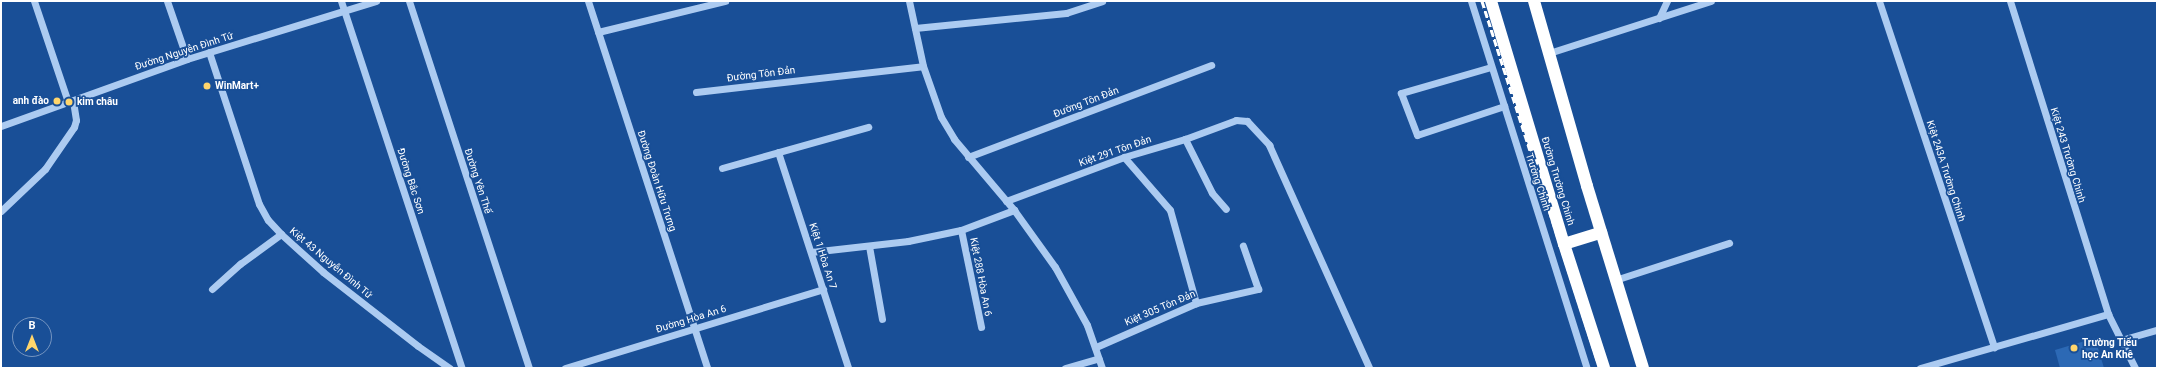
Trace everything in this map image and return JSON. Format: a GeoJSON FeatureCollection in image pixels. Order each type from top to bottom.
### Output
{"type":"FeatureCollection","features":[{"type":"Feature","properties":{"kind":"highway","name":"Đường Trường Chinh"},"geometry":{"type":"LineString","coordinates":[[1491,1],[1564,244],[1604,368]]}},
{"type":"Feature","properties":{"kind":"highway"},"geometry":{"type":"LineString","coordinates":[[1534,1],[1601,233],[1642,368]]}},
{"type":"Feature","properties":{"kind":"highway"},"geometry":{"type":"LineString","coordinates":[[1564,244],[1601,233]]}},
{"type":"Feature","properties":{"kind":"street"},"geometry":{"type":"LineString","coordinates":[[1,211],[45,169],[74,127],[76,120],[34,1]]}},
{"type":"Feature","properties":{"kind":"street"},"geometry":{"type":"LineString","coordinates":[[167,1],[187,59]]}},
{"type":"Feature","properties":{"kind":"street","name":"Đường Bắc Sơn"},"geometry":{"type":"LineString","coordinates":[[341,1],[462,368]]}},
{"type":"Feature","properties":{"kind":"street","name":"Đường Nguyễn Đình Tứ"},"geometry":{"type":"LineString","coordinates":[[1,126],[187,59],[376,1]]}},
{"type":"Feature","properties":{"kind":"street","name":"Đường Yên Thế"},"geometry":{"type":"LineString","coordinates":[[408,1],[529,368]]}},
{"type":"Feature","properties":{"kind":"street","name":"Đường Đoàn Hữu Trưng"},"geometry":{"type":"LineString","coordinates":[[588,1],[707,368]]}},
{"type":"Feature","properties":{"kind":"street"},"geometry":{"type":"LineString","coordinates":[[598,32],[725,1]]}},
{"type":"Feature","properties":{"kind":"street"},"geometry":{"type":"LineString","coordinates":[[910,1],[924,66],[941,117],[954,139],[968,158],[1036,237],[1059,273],[1081,313],[1096,347],[1102,368]]}},
{"type":"Feature","properties":{"kind":"street"},"geometry":{"type":"LineString","coordinates":[[915,28],[1066,13],[1102,1]]}},
{"type":"Feature","properties":{"kind":"street","name":"Trường Chinh"},"geometry":{"type":"LineString","coordinates":[[1471,1],[1587,368]]}},
{"type":"Feature","properties":{"kind":"street"},"geometry":{"type":"LineString","coordinates":[[1659,18],[1667,1]]}},
{"type":"Feature","properties":{"kind":"street"},"geometry":{"type":"LineString","coordinates":[[1549,53],[1711,1]]}},
{"type":"Feature","properties":{"kind":"street","name":"Kiệt 243A Trường Chinh"},"geometry":{"type":"LineString","coordinates":[[1879,1],[1994,347]]}},
{"type":"Feature","properties":{"kind":"street","name":"Kiệt 243 Trường Chinh"},"geometry":{"type":"LineString","coordinates":[[2010,1],[2108,314],[2135,368]]}},
{"type":"Feature","properties":{"kind":"street","name":"Kiệt 43 Nguyễn Đình Tứ"},"geometry":{"type":"LineString","coordinates":[[209,52],[259,204],[268,220],[281,234],[323,272],[418,346],[450,368]]}},
{"type":"Feature","properties":{"kind":"street","name":"Đường Tôn Đản"},"geometry":{"type":"LineString","coordinates":[[968,158],[1211,65]]}},
{"type":"Feature","properties":{"kind":"street","name":"Đường Tôn Đản"},"geometry":{"type":"LineString","coordinates":[[696,92],[924,66]]}},
{"type":"Feature","properties":{"kind":"street"},"geometry":{"type":"LineString","coordinates":[[1491,67],[1402,93],[1417,135],[1504,106]]}},
{"type":"Feature","properties":{"kind":"street","name":"Kiệt 291 Tôn Đản"},"geometry":{"type":"LineString","coordinates":[[1006,201],[1124,157],[1185,139],[1236,120],[1247,121],[1269,145],[1369,368]]}},
{"type":"Feature","properties":{"kind":"street"},"geometry":{"type":"LineString","coordinates":[[722,168],[868,127]]}},
{"type":"Feature","properties":{"kind":"street"},"geometry":{"type":"LineString","coordinates":[[1185,139],[1212,193],[1226,209]]}},
{"type":"Feature","properties":{"kind":"street","name":"Kiệt 1 Hòa An 7"},"geometry":{"type":"LineString","coordinates":[[778,152],[848,368]]}},
{"type":"Feature","properties":{"kind":"street"},"geometry":{"type":"LineString","coordinates":[[1124,157],[1170,210],[1196,303]]}},
{"type":"Feature","properties":{"kind":"street","name":"Kiệt 288 Hòa An 6"},"geometry":{"type":"LineString","coordinates":[[811,252],[908,241],[962,230],[1014,210]]}},
{"type":"Feature","properties":{"kind":"street","name":"Kiệt 288 Hòa An 6"},"geometry":{"type":"LineString","coordinates":[[962,230],[981,327]]}},
{"type":"Feature","properties":{"kind":"street"},"geometry":{"type":"LineString","coordinates":[[212,289],[281,234]]}},
{"type":"Feature","properties":{"kind":"street"},"geometry":{"type":"LineString","coordinates":[[1615,280],[1729,243]]}},
{"type":"Feature","properties":{"kind":"street"},"geometry":{"type":"LineString","coordinates":[[869,246],[882,319]]}},
{"type":"Feature","properties":{"kind":"street","name":"Kiệt 305 Tôn Đản"},"geometry":{"type":"LineString","coordinates":[[1096,347],[1196,303],[1258,289],[1243,246]]}},
{"type":"Feature","properties":{"kind":"street","name":"Đường Hòa An 6"},"geometry":{"type":"LineString","coordinates":[[565,368],[823,289]]}},
{"type":"Feature","properties":{"kind":"street"},"geometry":{"type":"LineString","coordinates":[[1920,368],[2108,314]]}},
{"type":"Feature","properties":{"kind":"street"},"geometry":{"type":"LineString","coordinates":[[2121,340],[2157,330]]}},
{"type":"Feature","properties":{"kind":"street"},"geometry":{"type":"LineString","coordinates":[[1065,368],[1099,358]]}},
{"type":"Feature","properties":{"kind":"shaded area"},"geometry":{"type":"Polygon","coordinates":[[[2095,338],[2104,368],[2060,368],[2055,350],[2095,338]]]}},
{"type":"Feature","properties":{"kind":"railway"},"geometry":{"type":"LineString","coordinates":[[1482,1],[1600,368]]}},
{"type":"Feature","properties":{"kind":"place","name":"WinMart+"},"geometry":{"type":"Point","coordinates":[207,86]}},
{"type":"Feature","properties":{"kind":"place","name":"anh đào"},"geometry":{"type":"Point","coordinates":[57,101]}},
{"type":"Feature","properties":{"kind":"place","name":"kim châu"},"geometry":{"type":"Point","coordinates":[69,102]}},
{"type":"Feature","properties":{"kind":"place","name":"Trường Tiểu học An Khê"},"geometry":{"type":"Point","coordinates":[2074,348]}}]}
